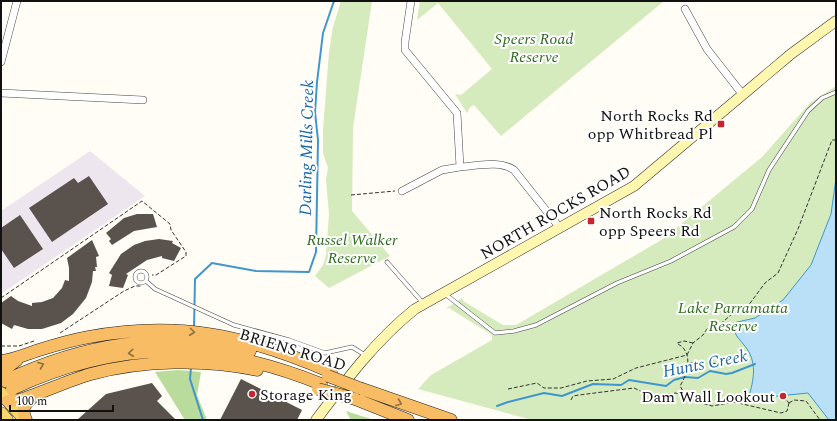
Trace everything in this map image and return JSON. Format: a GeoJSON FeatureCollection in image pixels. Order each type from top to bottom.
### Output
{"type":"FeatureCollection","features":[{"type":"Feature","properties":{"kind":"highway"},"geometry":{"type":"LineString","coordinates":[[1,361],[64,342],[138,330],[325,380]]}},
{"type":"Feature","properties":{"kind":"highway"},"geometry":{"type":"LineString","coordinates":[[5,393],[43,364],[92,349],[129,343],[171,340]]}},
{"type":"Feature","properties":{"kind":"highway"},"geometry":{"type":"LineString","coordinates":[[5,393],[15,401],[35,395],[67,382],[104,371],[135,366],[169,364],[212,349],[264,346],[325,380],[355,399],[408,420]]}},
{"type":"Feature","properties":{"kind":"highway"},"geometry":{"type":"LineString","coordinates":[[5,393],[6,367],[27,354]]}},
{"type":"Feature","properties":{"kind":"highway","name":"BRIENS ROAD"},"geometry":{"type":"LineString","coordinates":[[325,380],[362,388],[450,420]]}},
{"type":"Feature","properties":{"kind":"highway"},"geometry":{"type":"LineString","coordinates":[[26,420],[23,413],[24,405],[35,395]]}},
{"type":"Feature","properties":{"kind":"main road","name":"NORTH ROCKS ROAD"},"geometry":{"type":"LineString","coordinates":[[316,420],[366,355],[396,324],[424,304],[634,186],[791,54],[836,21]]}},
{"type":"Feature","properties":{"kind":"main road"},"geometry":{"type":"LineString","coordinates":[[5,393],[26,420]]}},
{"type":"Feature","properties":{"kind":"main road"},"geometry":{"type":"LineString","coordinates":[[1,413],[7,420]]}},
{"type":"Feature","properties":{"kind":"street"},"geometry":{"type":"LineString","coordinates":[[1,62],[17,1]]}},
{"type":"Feature","properties":{"kind":"street"},"geometry":{"type":"LineString","coordinates":[[411,1],[405,50],[457,113],[460,167]]}},
{"type":"Feature","properties":{"kind":"street"},"geometry":{"type":"LineString","coordinates":[[684,9],[707,49],[743,95]]}},
{"type":"Feature","properties":{"kind":"street"},"geometry":{"type":"LineString","coordinates":[[1,93],[144,100]]}},
{"type":"Feature","properties":{"kind":"street"},"geometry":{"type":"LineString","coordinates":[[402,191],[442,170],[460,167],[499,165],[509,167],[514,170],[560,228]]}},
{"type":"Feature","properties":{"kind":"lane"},"geometry":{"type":"LineString","coordinates":[[443,293],[495,333],[514,331],[536,325],[617,283],[671,261],[734,227],[752,209],[769,170],[808,111],[822,98],[836,92]]}},
{"type":"Feature","properties":{"kind":"lane"},"geometry":{"type":"LineString","coordinates":[[387,262],[424,304]]}},
{"type":"Feature","properties":{"kind":"lane"},"geometry":{"type":"LineString","coordinates":[[146,281],[155,289],[234,325],[289,340],[325,353],[352,348],[366,355]]}},
{"type":"Feature","properties":{"kind":"path"},"geometry":{"type":"LineString","coordinates":[[508,390],[537,383],[544,388],[561,388],[586,381],[613,379],[636,368],[687,355],[693,343],[703,335],[707,329],[718,326],[732,314],[748,306],[765,283],[778,273],[798,229],[832,140],[836,140]]}},
{"type":"Feature","properties":{"kind":"path"},"geometry":{"type":"LineString","coordinates":[[351,195],[402,191]]}},
{"type":"Feature","properties":{"kind":"path"},"geometry":{"type":"LineString","coordinates":[[1,298],[142,201],[170,224],[171,230],[186,252],[186,256],[156,275],[152,274]]}},
{"type":"Feature","properties":{"kind":"path"},"geometry":{"type":"LineString","coordinates":[[60,333],[124,292],[136,286],[141,286]]}},
{"type":"Feature","properties":{"kind":"path"},"geometry":{"type":"LineString","coordinates":[[1,346],[19,346],[40,339]]}},
{"type":"Feature","properties":{"kind":"path"},"geometry":{"type":"LineString","coordinates":[[686,396],[680,386],[685,377],[688,364],[687,355],[684,348],[676,343],[686,341],[693,343]]}},
{"type":"Feature","properties":{"kind":"path"},"geometry":{"type":"LineString","coordinates":[[688,364],[699,362],[723,365],[737,360]]}},
{"type":"Feature","properties":{"kind":"path"},"geometry":{"type":"LineString","coordinates":[[571,400],[573,396],[634,388],[651,396],[676,393],[712,406],[734,402],[781,413],[787,411],[789,403],[794,400],[806,401],[820,420]]}},
{"type":"Feature","properties":{"kind":"path"},"geometry":{"type":"LineString","coordinates":[[784,396],[789,403]]}},
{"type":"Feature","properties":{"kind":"shaded area"},"geometry":{"type":"Polygon","coordinates":[[[90,151],[145,196],[1,294],[1,211],[90,151]]]}},
{"type":"Feature","properties":{"kind":"green space","name":"Russel Walker Reserve"},"geometry":{"type":"Polygon","coordinates":[[[341,1],[372,1],[353,128],[352,211],[390,256],[329,288],[315,276],[323,265],[326,255],[329,214],[326,180],[328,168],[323,153],[323,130],[329,52],[333,27],[341,1]]]}},
{"type":"Feature","properties":{"kind":"green space","name":"Speers Road Reserve"},"geometry":{"type":"Polygon","coordinates":[[[420,1],[664,1],[501,136],[474,105],[470,107],[467,113],[455,94],[461,95],[492,69],[438,3],[417,20],[420,1]]]}},
{"type":"Feature","properties":{"kind":"green space","name":"Lake Parramatta Reserve"},"geometry":{"type":"Polygon","coordinates":[[[836,86],[836,420],[532,420],[418,389],[431,375],[492,340],[492,335],[449,308],[445,309],[462,298],[463,301],[503,325],[516,325],[663,239],[762,157],[810,103],[836,86]]]}},
{"type":"Feature","properties":{"kind":"green space"},"geometry":{"type":"Polygon","coordinates":[[[178,370],[201,372],[197,395],[207,420],[185,420],[155,372],[178,370]]]}},
{"type":"Feature","properties":{"kind":"green space"},"geometry":{"type":"Polygon","coordinates":[[[346,411],[374,420],[351,420],[346,411]]]}},
{"type":"Feature","properties":{"kind":"water"},"geometry":{"type":"Polygon","coordinates":[[[836,178],[836,420],[829,420],[808,393],[748,399],[754,371],[753,364],[748,351],[734,331],[733,323],[755,318],[783,300],[811,265],[831,214],[836,178]]]}},
{"type":"Feature","properties":{"kind":"building"},"geometry":{"type":"Polygon","coordinates":[[[89,176],[108,204],[52,242],[29,208],[74,178],[78,183],[89,176]]]}},
{"type":"Feature","properties":{"kind":"building"},"geometry":{"type":"Polygon","coordinates":[[[137,214],[153,214],[157,227],[134,231],[112,245],[109,241],[111,239],[106,233],[124,218],[137,214]]]}},
{"type":"Feature","properties":{"kind":"building"},"geometry":{"type":"Polygon","coordinates":[[[20,215],[43,249],[14,268],[1,249],[1,228],[20,215]]]}},
{"type":"Feature","properties":{"kind":"building"},"geometry":{"type":"Polygon","coordinates":[[[159,239],[173,241],[172,243],[181,248],[174,261],[162,258],[162,256],[147,260],[126,274],[128,275],[123,288],[109,286],[112,275],[109,273],[121,254],[134,245],[145,241],[159,239]]]}},
{"type":"Feature","properties":{"kind":"building"},"geometry":{"type":"Polygon","coordinates":[[[92,240],[99,256],[96,257],[96,271],[93,271],[92,282],[86,298],[73,314],[61,323],[42,329],[28,329],[14,325],[12,329],[1,323],[1,303],[11,296],[18,301],[32,306],[32,303],[42,302],[53,298],[62,288],[65,280],[69,281],[67,258],[92,240]]]}},
{"type":"Feature","properties":{"kind":"building","name":"Storage King"},"geometry":{"type":"Polygon","coordinates":[[[241,379],[302,410],[297,420],[220,420],[241,379]]]}},
{"type":"Feature","properties":{"kind":"building"},"geometry":{"type":"Polygon","coordinates":[[[152,383],[162,396],[157,401],[176,420],[77,420],[106,394],[152,383]]]}},
{"type":"Feature","properties":{"kind":"waterway","name":"Darling Mills Creek"},"geometry":{"type":"LineString","coordinates":[[194,328],[195,279],[212,263],[256,271],[309,272],[316,252],[318,140],[315,112],[317,82],[323,33],[334,1]]}},
{"type":"Feature","properties":{"kind":"waterway","name":"Hunts Creek"},"geometry":{"type":"LineString","coordinates":[[497,406],[544,393],[562,396],[593,384],[621,385],[629,380],[666,386],[674,380],[685,377],[698,378],[710,371],[726,374],[732,373],[755,364]]}},
{"type":"Feature","properties":{"kind":"waterway","name":"Darling Mills Creek"},"geometry":{"type":"LineString","coordinates":[[191,367],[190,379],[203,420]]}},
{"type":"Feature","properties":{"kind":"place","name":"North Rocks Rd opp Whitbread Pl"},"geometry":{"type":"Point","coordinates":[721,124]}},
{"type":"Feature","properties":{"kind":"place","name":"North Rocks Rd opp Speers Rd"},"geometry":{"type":"Point","coordinates":[591,221]}},
{"type":"Feature","properties":{"kind":"place","name":"Storage King"},"geometry":{"type":"Point","coordinates":[252,394]}},
{"type":"Feature","properties":{"kind":"place","name":"Dam Wall Lookout"},"geometry":{"type":"Point","coordinates":[783,396]}}]}
